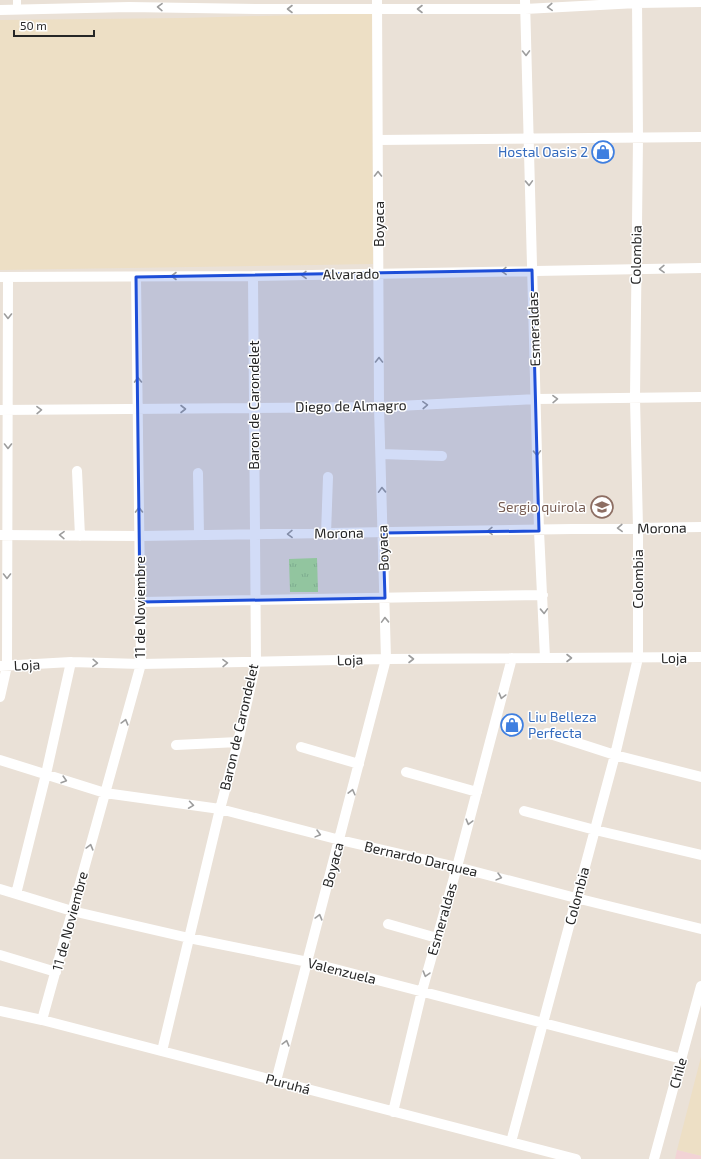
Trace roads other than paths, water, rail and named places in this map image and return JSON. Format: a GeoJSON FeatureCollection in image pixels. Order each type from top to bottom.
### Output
{"type":"FeatureCollection","features":[{"type":"Feature","properties":{"kind":"street","name":"Colombia"},"geometry":{"type":"LineString","coordinates":[[511,1142],[615,755],[638,658],[638,528],[635,398],[638,138],[637,2]]}},
{"type":"Feature","properties":{"kind":"street"},"geometry":{"type":"LineString","coordinates":[[0,10],[17,5],[129,3],[259,5],[701,2]]}},
{"type":"Feature","properties":{"kind":"street","name":"Boyaca"},"geometry":{"type":"LineString","coordinates":[[276,1081],[386,659],[379,407],[377,4]]}},
{"type":"Feature","properties":{"kind":"street","name":"Esmeraldas"},"geometry":{"type":"LineString","coordinates":[[525,4],[539,531],[545,658]]}},
{"type":"Feature","properties":{"kind":"street"},"geometry":{"type":"LineString","coordinates":[[378,140],[701,137]]}},
{"type":"Feature","properties":{"kind":"street","name":"Alvarado"},"geometry":{"type":"LineString","coordinates":[[4,277],[253,276],[701,268]]}},
{"type":"Feature","properties":{"kind":"street","name":"Baron de Carondelet"},"geometry":{"type":"LineString","coordinates":[[162,1051],[256,663],[253,276]]}},
{"type":"Feature","properties":{"kind":"street"},"geometry":{"type":"LineString","coordinates":[[0,697],[3,666],[4,600],[4,277]]}},
{"type":"Feature","properties":{"kind":"street","name":"11 de Noviembre"},"geometry":{"type":"LineString","coordinates":[[42,1020],[141,664],[136,277]]}},
{"type":"Feature","properties":{"kind":"street","name":"Diego de Almagro"},"geometry":{"type":"LineString","coordinates":[[4,410],[379,407],[536,399],[701,397]]}},
{"type":"Feature","properties":{"kind":"street"},"geometry":{"type":"LineString","coordinates":[[381,454],[442,456]]}},
{"type":"Feature","properties":{"kind":"street"},"geometry":{"type":"LineString","coordinates":[[77,471],[80,536]]}},
{"type":"Feature","properties":{"kind":"street"},"geometry":{"type":"LineString","coordinates":[[198,473],[199,535]]}},
{"type":"Feature","properties":{"kind":"street"},"geometry":{"type":"LineString","coordinates":[[326,534],[328,477]]}},
{"type":"Feature","properties":{"kind":"street","name":"Morona"},"geometry":{"type":"LineString","coordinates":[[4,535],[255,535],[701,527]]}},
{"type":"Feature","properties":{"kind":"street"},"geometry":{"type":"LineString","coordinates":[[140,602],[543,595]]}},
{"type":"Feature","properties":{"kind":"street","name":"Loja"},"geometry":{"type":"LineString","coordinates":[[3,666],[71,662],[141,664],[256,663],[386,659],[701,657]]}},
{"type":"Feature","properties":{"kind":"street","name":"Esmeraldas"},"geometry":{"type":"LineString","coordinates":[[393,1112],[422,991],[512,658]]}},
{"type":"Feature","properties":{"kind":"street"},"geometry":{"type":"LineString","coordinates":[[16,894],[46,774],[71,662]]}},
{"type":"Feature","properties":{"kind":"street"},"geometry":{"type":"LineString","coordinates":[[547,733],[615,755],[701,777]]}},
{"type":"Feature","properties":{"kind":"street"},"geometry":{"type":"LineString","coordinates":[[176,745],[238,742]]}},
{"type":"Feature","properties":{"kind":"street"},"geometry":{"type":"LineString","coordinates":[[301,747],[359,764]]}},
{"type":"Feature","properties":{"kind":"street","name":"Bernardo Darquea"},"geometry":{"type":"LineString","coordinates":[[0,760],[105,793],[220,809],[340,840],[457,866],[576,898],[701,929]]}},
{"type":"Feature","properties":{"kind":"street"},"geometry":{"type":"LineString","coordinates":[[406,772],[477,792]]}},
{"type":"Feature","properties":{"kind":"street"},"geometry":{"type":"LineString","coordinates":[[524,811],[594,830],[701,855]]}},
{"type":"Feature","properties":{"kind":"street","name":"Valenzuela"},"geometry":{"type":"LineString","coordinates":[[0,889],[72,911],[189,938],[308,962],[682,1059]]}},
{"type":"Feature","properties":{"kind":"street"},"geometry":{"type":"LineString","coordinates":[[388,924],[437,938]]}},
{"type":"Feature","properties":{"kind":"street"},"geometry":{"type":"LineString","coordinates":[[0,955],[56,972]]}},
{"type":"Feature","properties":{"kind":"street","name":"Chile"},"geometry":{"type":"LineString","coordinates":[[654,1159],[701,986]]}},
{"type":"Feature","properties":{"kind":"street","name":"Puruhá"},"geometry":{"type":"LineString","coordinates":[[0,1011],[42,1020],[576,1159]]}},
{"type":"Feature","properties":{"kind":"place","name":"Hostal Oasis 2"},"geometry":{"type":"Point","coordinates":[603,152]}},
{"type":"Feature","properties":{"kind":"place","name":"Sergio quirola"},"geometry":{"type":"Point","coordinates":[602,507]}},
{"type":"Feature","properties":{"kind":"place","name":"Liu Belleza Perfecta"},"geometry":{"type":"Point","coordinates":[512,725]}}]}
